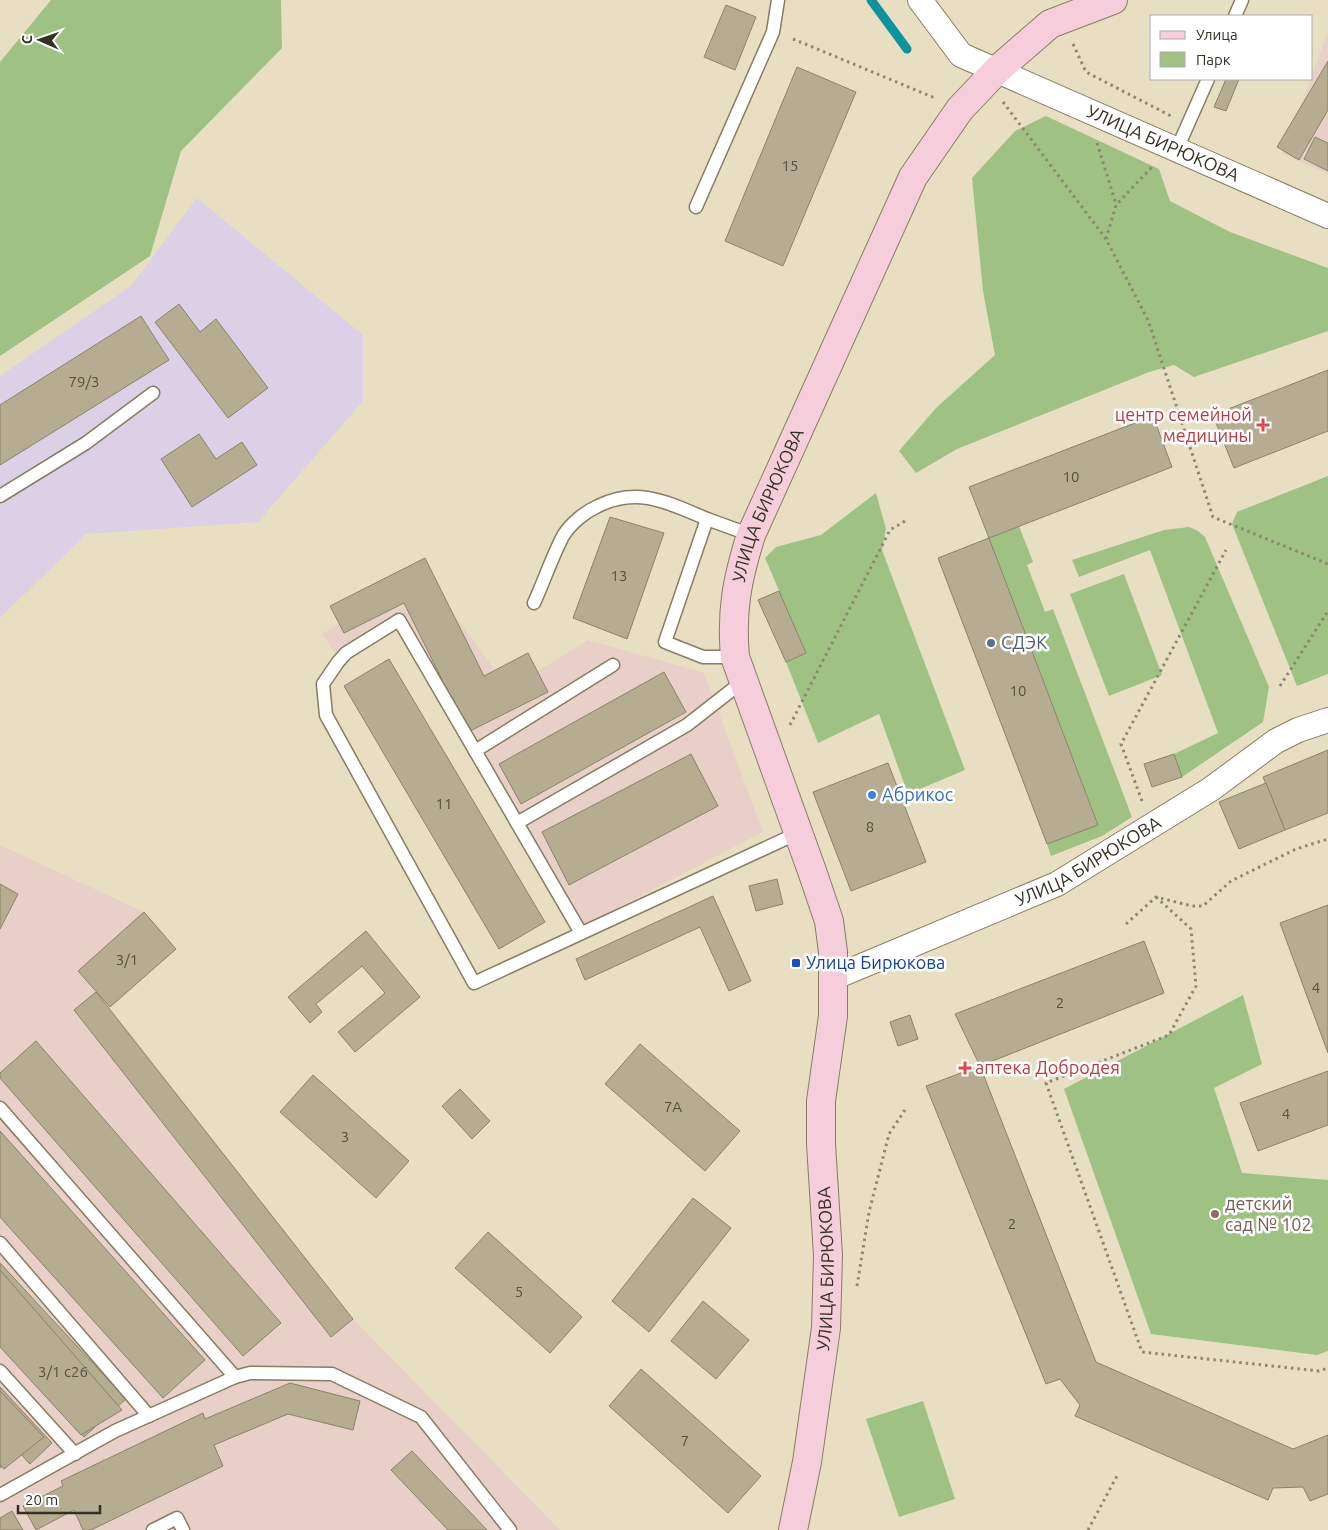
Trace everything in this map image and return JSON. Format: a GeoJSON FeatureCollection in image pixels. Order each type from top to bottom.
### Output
{"type":"FeatureCollection","features":[{"type":"Feature","properties":{"kind":"street"},"geometry":{"type":"LineString","coordinates":[[920,0],[961,55],[997,70]]}},
{"type":"Feature","properties":{"kind":"street","name":"УЛИЦА БИРЮКОВА"},"geometry":{"type":"LineString","coordinates":[[793,1530],[807,1462],[826,1328],[828,1255],[821,1144],[821,1100],[833,1016],[833,978],[829,921],[739,670],[732,624],[737,578],[751,535],[913,177],[960,109],[997,70],[1050,24],[1083,5],[1113,0]]}},
{"type":"Feature","properties":{"kind":"street","name":"УЛИЦА БИРЮКОВА"},"geometry":{"type":"LineString","coordinates":[[997,70],[1168,155],[1328,216]]}},
{"type":"Feature","properties":{"kind":"street","name":"УЛИЦА БИРЮКОВА"},"geometry":{"type":"LineString","coordinates":[[833,978],[1057,884],[1211,789],[1276,741],[1298,730],[1328,720]]}},
{"type":"Feature","properties":{"kind":"lane"},"geometry":{"type":"LineString","coordinates":[[696,207],[773,32],[778,0]]}},
{"type":"Feature","properties":{"kind":"lane"},"geometry":{"type":"LineString","coordinates":[[1235,15],[1242,0]]}},
{"type":"Feature","properties":{"kind":"lane"},"geometry":{"type":"LineString","coordinates":[[1168,155],[1207,80]]}},
{"type":"Feature","properties":{"kind":"lane"},"geometry":{"type":"LineString","coordinates":[[0,496],[86,443],[153,393]]}},
{"type":"Feature","properties":{"kind":"lane"},"geometry":{"type":"LineString","coordinates":[[534,603],[564,534],[585,512],[614,498],[640,496],[667,502],[751,535]]}},
{"type":"Feature","properties":{"kind":"lane"},"geometry":{"type":"LineString","coordinates":[[517,824],[687,725],[739,670],[665,642],[708,518]]}},
{"type":"Feature","properties":{"kind":"lane"},"geometry":{"type":"LineString","coordinates":[[581,933],[399,620],[346,653],[324,684],[326,715],[474,983],[798,833]]}},
{"type":"Feature","properties":{"kind":"lane"},"geometry":{"type":"LineString","coordinates":[[474,751],[612,664]]}},
{"type":"Feature","properties":{"kind":"lane"},"geometry":{"type":"LineString","coordinates":[[0,1108],[235,1377]]}},
{"type":"Feature","properties":{"kind":"lane"},"geometry":{"type":"LineString","coordinates":[[0,1242],[149,1416]]}},
{"type":"Feature","properties":{"kind":"lane"},"geometry":{"type":"LineString","coordinates":[[0,1371],[75,1454]]}},
{"type":"Feature","properties":{"kind":"lane"},"geometry":{"type":"LineString","coordinates":[[0,1495],[114,1431],[235,1377],[250,1373],[332,1374],[421,1417],[510,1530]]}},
{"type":"Feature","properties":{"kind":"lane"},"geometry":{"type":"LineString","coordinates":[[153,1530],[177,1518],[183,1530]]}},
{"type":"Feature","properties":{"kind":"path"},"geometry":{"type":"LineString","coordinates":[[773,32],[960,109]]}},
{"type":"Feature","properties":{"kind":"path"},"geometry":{"type":"LineString","coordinates":[[1003,102],[1106,238],[1148,320],[1213,517],[1328,564]]}},
{"type":"Feature","properties":{"kind":"path"},"geometry":{"type":"LineString","coordinates":[[1097,142],[1116,205]]}},
{"type":"Feature","properties":{"kind":"path"},"geometry":{"type":"LineString","coordinates":[[1106,238],[1116,205],[1168,155]]}},
{"type":"Feature","properties":{"kind":"path"},"geometry":{"type":"LineString","coordinates":[[771,761],[890,530],[904,521]]}},
{"type":"Feature","properties":{"kind":"path"},"geometry":{"type":"LineString","coordinates":[[1142,803],[1121,744],[1226,550]]}},
{"type":"Feature","properties":{"kind":"path"},"geometry":{"type":"LineString","coordinates":[[1280,686],[1328,611]]}},
{"type":"Feature","properties":{"kind":"path"},"geometry":{"type":"LineString","coordinates":[[1156,897],[1192,906],[1204,906],[1231,881],[1296,849],[1328,840]]}},
{"type":"Feature","properties":{"kind":"path"},"geometry":{"type":"LineString","coordinates":[[1126,924],[1156,897]]}},
{"type":"Feature","properties":{"kind":"path"},"geometry":{"type":"LineString","coordinates":[[1156,897],[1191,928],[1196,986],[1170,1035],[1046,1083],[1142,1352],[1319,1371],[1328,1368]]}},
{"type":"Feature","properties":{"kind":"path"},"geometry":{"type":"LineString","coordinates":[[1088,1530],[1118,1474]]}},
{"type":"Feature","properties":{"kind":"shaded area"},"geometry":{"type":"Polygon","coordinates":[[[1328,32],[1328,174],[1282,154],[1310,80],[1313,80],[1313,72],[1328,32]]]}},
{"type":"Feature","properties":{"kind":"shaded area"},"geometry":{"type":"Polygon","coordinates":[[[197,198],[363,335],[363,401],[258,522],[86,534],[0,618],[0,376],[131,286],[197,198]]]}},
{"type":"Feature","properties":{"kind":"shaded area"},"geometry":{"type":"Polygon","coordinates":[[[423,573],[509,689],[588,640],[704,673],[763,832],[583,926],[400,617],[337,656],[322,634],[423,573]]]}},
{"type":"Feature","properties":{"kind":"shaded area"},"geometry":{"type":"Polygon","coordinates":[[[0,845],[144,912],[176,949],[110,1007],[353,1319],[560,1530],[0,1530],[0,845]]]}},
{"type":"Feature","properties":{"kind":"green space"},"geometry":{"type":"Polygon","coordinates":[[[51,0],[281,0],[282,48],[181,151],[150,256],[0,356],[0,62],[51,0]]]}},
{"type":"Feature","properties":{"kind":"green space"},"geometry":{"type":"Polygon","coordinates":[[[1046,116],[1159,169],[1170,201],[1230,232],[1328,268],[1328,331],[1194,377],[1174,365],[1149,372],[957,449],[916,473],[899,451],[936,408],[995,355],[983,291],[972,178],[1015,131],[1046,116]]]}},
{"type":"Feature","properties":{"kind":"green space"},"geometry":{"type":"Polygon","coordinates":[[[1328,476],[1328,674],[1297,686],[1232,524],[1237,512],[1328,476]]]}},
{"type":"Feature","properties":{"kind":"green space"},"geometry":{"type":"Polygon","coordinates":[[[876,493],[886,529],[882,550],[965,770],[908,794],[879,714],[818,743],[786,662],[806,653],[765,558],[776,547],[821,535],[876,493]]]}},
{"type":"Feature","properties":{"kind":"green space"},"geometry":{"type":"Polygon","coordinates":[[[1019,526],[1033,562],[1027,565],[1045,612],[1053,609],[1132,817],[1102,836],[1051,856],[1047,844],[1098,824],[989,538],[1019,526]]]}},
{"type":"Feature","properties":{"kind":"green space"},"geometry":{"type":"Polygon","coordinates":[[[1189,527],[1205,537],[1269,687],[1263,722],[1182,777],[1174,754],[1218,733],[1150,550],[1079,577],[1072,560],[1164,530],[1189,527]]]}},
{"type":"Feature","properties":{"kind":"green space"},"geometry":{"type":"Polygon","coordinates":[[[1124,574],[1162,675],[1109,696],[1070,594],[1124,574]]]}},
{"type":"Feature","properties":{"kind":"green space","name":"детский сад № 102"},"geometry":{"type":"Polygon","coordinates":[[[1243,995],[1262,1064],[1214,1088],[1242,1173],[1328,1180],[1328,1351],[1317,1355],[1151,1334],[1064,1089],[1243,995]]]}},
{"type":"Feature","properties":{"kind":"green space"},"geometry":{"type":"Polygon","coordinates":[[[923,1401],[955,1499],[899,1517],[866,1419],[923,1401]]]}},
{"type":"Feature","properties":{"kind":"building"},"geometry":{"type":"Polygon","coordinates":[[[726,5],[756,17],[735,70],[704,57],[726,5]]]}},
{"type":"Feature","properties":{"kind":"building"},"geometry":{"type":"Polygon","coordinates":[[[1328,61],[1328,110],[1299,160],[1277,147],[1328,61]]]}},
{"type":"Feature","properties":{"kind":"building"},"geometry":{"type":"Polygon","coordinates":[[[797,67],[856,92],[783,266],[725,241],[797,67]]]}},
{"type":"Feature","properties":{"kind":"building"},"geometry":{"type":"Polygon","coordinates":[[[1226,80],[1239,80],[1226,111],[1214,107],[1226,80]]]}},
{"type":"Feature","properties":{"kind":"building"},"geometry":{"type":"Polygon","coordinates":[[[1315,137],[1328,143],[1328,171],[1304,159],[1315,137]]]}},
{"type":"Feature","properties":{"kind":"building"},"geometry":{"type":"Polygon","coordinates":[[[179,304],[200,332],[216,319],[268,388],[228,418],[155,322],[179,304]]]}},
{"type":"Feature","properties":{"kind":"building"},"geometry":{"type":"Polygon","coordinates":[[[141,316],[169,360],[0,465],[0,405],[141,316]]]}},
{"type":"Feature","properties":{"kind":"building"},"geometry":{"type":"Polygon","coordinates":[[[1328,370],[1328,431],[1234,468],[1213,415],[1328,370]]]}},
{"type":"Feature","properties":{"kind":"building"},"geometry":{"type":"Polygon","coordinates":[[[1153,416],[1172,467],[989,538],[969,487],[1153,416]]]}},
{"type":"Feature","properties":{"kind":"building"},"geometry":{"type":"Polygon","coordinates":[[[199,434],[216,459],[242,442],[257,465],[192,507],[161,459],[199,434]]]}},
{"type":"Feature","properties":{"kind":"building"},"geometry":{"type":"Polygon","coordinates":[[[610,517],[664,533],[627,639],[573,618],[610,517]]]}},
{"type":"Feature","properties":{"kind":"building"},"geometry":{"type":"Polygon","coordinates":[[[989,538],[1098,825],[1047,844],[938,558],[989,538]]]}},
{"type":"Feature","properties":{"kind":"building"},"geometry":{"type":"Polygon","coordinates":[[[425,558],[484,676],[528,653],[548,692],[468,732],[404,603],[344,633],[330,606],[425,558]]]}},
{"type":"Feature","properties":{"kind":"building"},"geometry":{"type":"Polygon","coordinates":[[[779,591],[806,653],[786,662],[758,600],[779,591]]]}},
{"type":"Feature","properties":{"kind":"building"},"geometry":{"type":"Polygon","coordinates":[[[389,659],[545,922],[499,949],[344,686],[389,659]]]}},
{"type":"Feature","properties":{"kind":"building"},"geometry":{"type":"Polygon","coordinates":[[[664,672],[686,712],[521,804],[499,764],[664,672]]]}},
{"type":"Feature","properties":{"kind":"building"},"geometry":{"type":"Polygon","coordinates":[[[1328,750],[1328,813],[1285,830],[1263,777],[1328,750]]]}},
{"type":"Feature","properties":{"kind":"building"},"geometry":{"type":"Polygon","coordinates":[[[691,754],[718,806],[569,885],[542,832],[691,754]]]}},
{"type":"Feature","properties":{"kind":"building"},"geometry":{"type":"Polygon","coordinates":[[[1174,754],[1182,777],[1152,787],[1144,764],[1174,754]]]}},
{"type":"Feature","properties":{"kind":"building"},"geometry":{"type":"Polygon","coordinates":[[[888,763],[926,862],[851,891],[813,792],[888,763]]]}},
{"type":"Feature","properties":{"kind":"building"},"geometry":{"type":"Polygon","coordinates":[[[1266,783],[1285,830],[1239,849],[1219,802],[1266,783]]]}},
{"type":"Feature","properties":{"kind":"building"},"geometry":{"type":"Polygon","coordinates":[[[777,879],[783,904],[756,911],[749,886],[777,879]]]}},
{"type":"Feature","properties":{"kind":"building"},"geometry":{"type":"Polygon","coordinates":[[[0,884],[18,894],[0,929],[0,884]]]}},
{"type":"Feature","properties":{"kind":"building"},"geometry":{"type":"Polygon","coordinates":[[[713,896],[751,981],[729,991],[700,927],[585,980],[576,959],[713,896]]]}},
{"type":"Feature","properties":{"kind":"building"},"geometry":{"type":"Polygon","coordinates":[[[1328,905],[1328,1053],[1280,923],[1328,905]]]}},
{"type":"Feature","properties":{"kind":"building"},"geometry":{"type":"Polygon","coordinates":[[[144,912],[176,949],[110,1007],[78,971],[144,912]]]}},
{"type":"Feature","properties":{"kind":"building"},"geometry":{"type":"Polygon","coordinates":[[[366,931],[420,997],[355,1052],[338,1032],[385,993],[362,966],[316,1004],[322,1012],[310,1023],[288,997],[366,931]]]}},
{"type":"Feature","properties":{"kind":"building"},"geometry":{"type":"Polygon","coordinates":[[[1144,941],[1164,993],[980,1066],[955,1014],[1144,941]]]}},
{"type":"Feature","properties":{"kind":"building"},"geometry":{"type":"Polygon","coordinates":[[[96,992],[353,1319],[331,1337],[74,1010],[96,992]]]}},
{"type":"Feature","properties":{"kind":"building"},"geometry":{"type":"Polygon","coordinates":[[[910,1015],[918,1039],[898,1046],[890,1022],[910,1015]]]}},
{"type":"Feature","properties":{"kind":"building"},"geometry":{"type":"Polygon","coordinates":[[[36,1041],[281,1323],[243,1356],[0,1078],[0,1073],[36,1041]]]}},
{"type":"Feature","properties":{"kind":"building"},"geometry":{"type":"Polygon","coordinates":[[[640,1044],[740,1131],[705,1171],[605,1084],[640,1044]]]}},
{"type":"Feature","properties":{"kind":"building"},"geometry":{"type":"Polygon","coordinates":[[[980,1066],[1096,1362],[1293,1449],[1328,1435],[1328,1494],[1310,1501],[1303,1487],[1273,1488],[1268,1500],[1075,1416],[1080,1405],[1060,1379],[1046,1384],[926,1086],[980,1066]]]}},
{"type":"Feature","properties":{"kind":"building"},"geometry":{"type":"Polygon","coordinates":[[[1328,1071],[1328,1125],[1258,1151],[1240,1103],[1328,1071]]]}},
{"type":"Feature","properties":{"kind":"building"},"geometry":{"type":"Polygon","coordinates":[[[313,1075],[409,1161],[376,1198],[280,1112],[313,1075]]]}},
{"type":"Feature","properties":{"kind":"building"},"geometry":{"type":"Polygon","coordinates":[[[460,1089],[490,1121],[472,1139],[442,1106],[460,1089]]]}},
{"type":"Feature","properties":{"kind":"building"},"geometry":{"type":"Polygon","coordinates":[[[0,1131],[205,1360],[163,1398],[0,1217],[0,1131]]]}},
{"type":"Feature","properties":{"kind":"building"},"geometry":{"type":"Polygon","coordinates":[[[693,1198],[731,1228],[649,1332],[612,1301],[693,1198]]]}},
{"type":"Feature","properties":{"kind":"building"},"geometry":{"type":"Polygon","coordinates":[[[488,1232],[582,1317],[550,1353],[455,1268],[488,1232]]]}},
{"type":"Feature","properties":{"kind":"building"},"geometry":{"type":"Polygon","coordinates":[[[0,1263],[126,1399],[84,1437],[0,1345],[0,1263]]]}},
{"type":"Feature","properties":{"kind":"building"},"geometry":{"type":"Polygon","coordinates":[[[0,1270],[122,1410],[81,1435],[0,1347],[0,1270]]]}},
{"type":"Feature","properties":{"kind":"building"},"geometry":{"type":"Polygon","coordinates":[[[703,1301],[749,1340],[716,1379],[671,1341],[703,1301]]]}},
{"type":"Feature","properties":{"kind":"building"},"geometry":{"type":"Polygon","coordinates":[[[641,1369],[761,1476],[728,1513],[609,1406],[641,1369]]]}},
{"type":"Feature","properties":{"kind":"building"},"geometry":{"type":"Polygon","coordinates":[[[290,1383],[360,1401],[353,1430],[288,1414],[214,1445],[223,1466],[91,1530],[83,1530],[74,1510],[36,1530],[23,1506],[63,1486],[61,1481],[203,1413],[205,1419],[290,1383]]]}},
{"type":"Feature","properties":{"kind":"building"},"geometry":{"type":"Polygon","coordinates":[[[0,1387],[52,1443],[30,1464],[19,1452],[0,1468],[0,1387]]]}},
{"type":"Feature","properties":{"kind":"building"},"geometry":{"type":"Polygon","coordinates":[[[0,1391],[44,1437],[4,1469],[0,1464],[0,1391]]]}},
{"type":"Feature","properties":{"kind":"building"},"geometry":{"type":"Polygon","coordinates":[[[412,1451],[487,1530],[448,1530],[391,1470],[412,1451]]]}},
{"type":"Feature","properties":{"kind":"building"},"geometry":{"type":"Polygon","coordinates":[[[12,1511],[23,1530],[0,1530],[0,1518],[12,1511]]]}},
{"type":"Feature","properties":{"kind":"waterway"},"geometry":{"type":"LineString","coordinates":[[871,0],[907,49]]}},
{"type":"Feature","properties":{"kind":"place","name":"центр семейной медицины"},"geometry":{"type":"Point","coordinates":[1263,425]}},
{"type":"Feature","properties":{"kind":"place","name":"СДЭК"},"geometry":{"type":"Point","coordinates":[991,643]}},
{"type":"Feature","properties":{"kind":"place","name":"Абрикос"},"geometry":{"type":"Point","coordinates":[872,795]}},
{"type":"Feature","properties":{"kind":"place","name":"Улица Бирюкова"},"geometry":{"type":"Point","coordinates":[796,963]}},
{"type":"Feature","properties":{"kind":"place","name":"аптека Добродея"},"geometry":{"type":"Point","coordinates":[965,1068]}},
{"type":"Feature","properties":{"kind":"place","name":"детский сад № 102"},"geometry":{"type":"Point","coordinates":[1215,1214]}}]}
